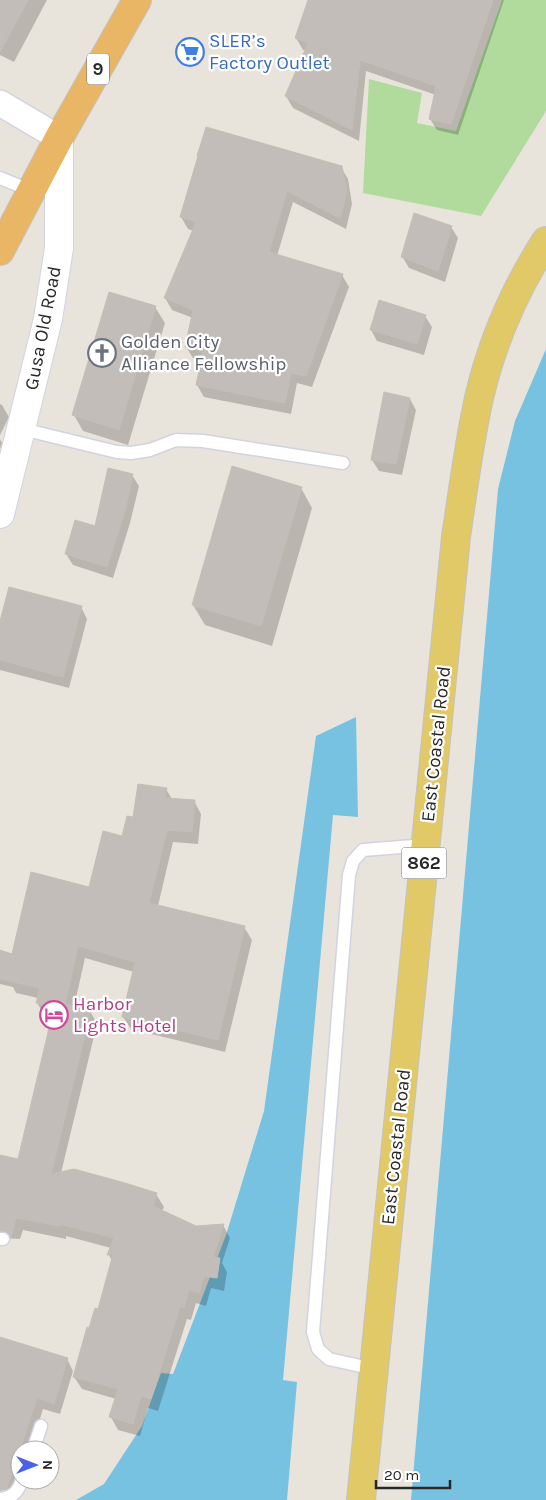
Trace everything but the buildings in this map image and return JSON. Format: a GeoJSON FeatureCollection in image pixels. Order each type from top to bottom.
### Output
{"type":"FeatureCollection","features":[{"type":"Feature","properties":{"kind":"highway","name":"9"},"geometry":{"type":"LineString","coordinates":[[0,252],[59,138],[137,0]]}},
{"type":"Feature","properties":{"kind":"main road","name":"East Coastal Road"},"geometry":{"type":"LineString","coordinates":[[360,1500],[456,537],[479,397],[493,350],[509,307],[546,241]]}},
{"type":"Feature","properties":{"kind":"street"},"geometry":{"type":"LineString","coordinates":[[0,103],[59,138]]}},
{"type":"Feature","properties":{"kind":"street","name":"Gusa Old Road"},"geometry":{"type":"LineString","coordinates":[[0,514],[48,319],[59,248],[59,138]]}},
{"type":"Feature","properties":{"kind":"lane"},"geometry":{"type":"LineString","coordinates":[[0,178],[32,191]]}},
{"type":"Feature","properties":{"kind":"lane"},"geometry":{"type":"LineString","coordinates":[[22,429],[117,452],[132,453],[150,450],[176,440],[203,440],[343,463]]}},
{"type":"Feature","properties":{"kind":"lane"},"geometry":{"type":"LineString","coordinates":[[374,1369],[329,1359],[318,1349],[313,1332],[349,875],[353,861],[363,850],[426,845]]}},
{"type":"Feature","properties":{"kind":"lane"},"geometry":{"type":"LineString","coordinates":[[36,1440],[41,1426]]}},
{"type":"Feature","properties":{"kind":"lane"},"geometry":{"type":"LineString","coordinates":[[0,1499],[9,1498],[18,1490]]}},
{"type":"Feature","properties":{"kind":"green space"},"geometry":{"type":"Polygon","coordinates":[[[502,0],[546,0],[546,111],[481,216],[363,193],[369,79],[422,93],[417,123],[456,131],[502,0]]]}},
{"type":"Feature","properties":{"kind":"water"},"geometry":{"type":"Polygon","coordinates":[[[546,349],[546,1500],[411,1500],[498,489],[515,421],[546,349]]]}},
{"type":"Feature","properties":{"kind":"water"},"geometry":{"type":"Polygon","coordinates":[[[356,717],[358,817],[333,815],[283,1380],[297,1382],[287,1500],[76,1500],[104,1484],[142,1426],[161,1373],[173,1374],[226,1235],[264,1111],[316,736],[356,717]]]}},
{"type":"Feature","properties":{"kind":"place","name":"SLER’s Factory Outlet"},"geometry":{"type":"Point","coordinates":[190,52]}},
{"type":"Feature","properties":{"kind":"place","name":"Golden City Alliance Fellowship"},"geometry":{"type":"Point","coordinates":[102,353]}},
{"type":"Feature","properties":{"kind":"place","name":"Harbor Lights Hotel"},"geometry":{"type":"Point","coordinates":[54,1015]}}]}
